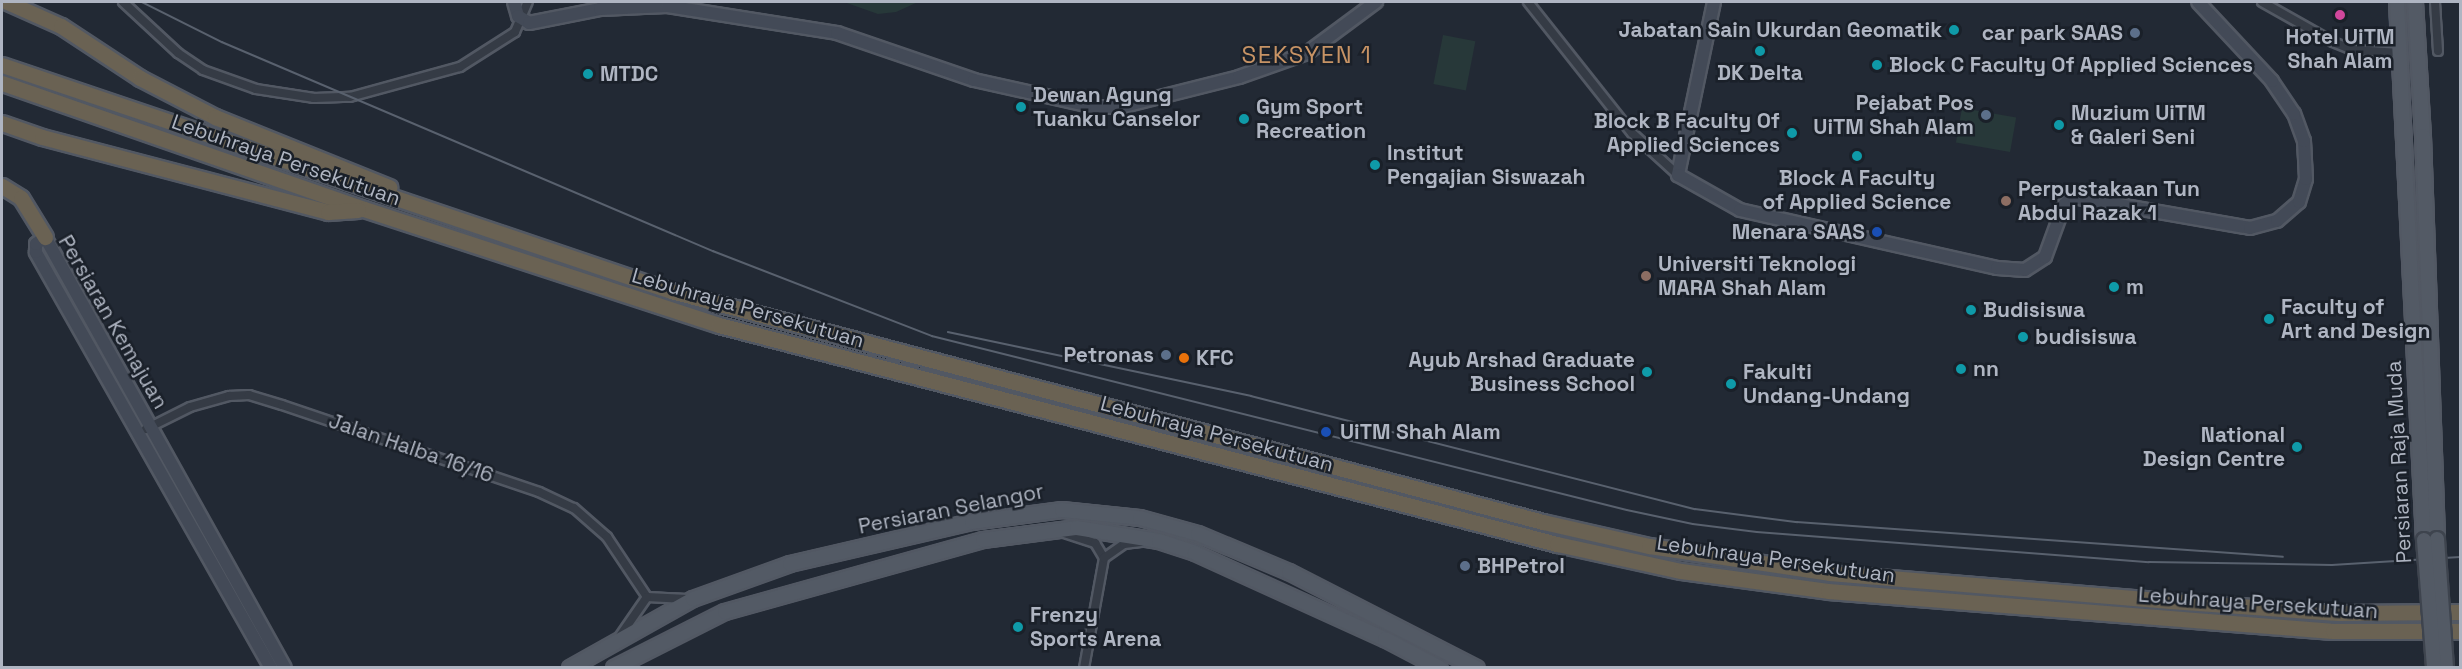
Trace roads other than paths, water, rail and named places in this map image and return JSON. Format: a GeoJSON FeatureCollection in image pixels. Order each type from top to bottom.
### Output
{"type":"FeatureCollection","features":[{"type":"Feature","properties":{"kind":"highway"},"geometry":{"type":"LineString","coordinates":[[7,2],[61,26]]}},
{"type":"Feature","properties":{"kind":"highway"},"geometry":{"type":"LineString","coordinates":[[22,2],[140,78],[215,117],[508,234]]}},
{"type":"Feature","properties":{"kind":"highway","name":"Lebuhraya Persekutuan"},"geometry":{"type":"LineString","coordinates":[[2,65],[328,178],[508,234],[692,297],[1543,522],[1649,546],[1829,573],[2170,601],[2338,613],[2460,612]]}},
{"type":"Feature","properties":{"kind":"highway","name":"Lebuhraya Persekutuan"},"geometry":{"type":"LineString","coordinates":[[2,83],[364,209],[719,325],[1557,544],[1681,571],[1828,591],[2321,630],[2460,632]]}},
{"type":"Feature","properties":{"kind":"highway"},"geometry":{"type":"LineString","coordinates":[[2,123],[42,137],[328,212],[364,209]]}},
{"type":"Feature","properties":{"kind":"highway"},"geometry":{"type":"LineString","coordinates":[[2,186],[21,198],[45,237]]}},
{"type":"Feature","properties":{"kind":"main road","name":"Persiaran Raja Muda"},"geometry":{"type":"LineString","coordinates":[[2397,2],[2430,539],[2446,668]]}},
{"type":"Feature","properties":{"kind":"main road","name":"Persiaran Raja Muda"},"geometry":{"type":"LineString","coordinates":[[2415,2],[2423,136],[2434,668]]}},
{"type":"Feature","properties":{"kind":"main road"},"geometry":{"type":"LineString","coordinates":[[2405,137],[2413,146],[2423,136]]}},
{"type":"Feature","properties":{"kind":"main road","name":"Persiaran Selangor"},"geometry":{"type":"LineString","coordinates":[[570,668],[693,598],[790,564],[972,522],[1062,510],[1140,518],[1198,534],[1289,572],[1477,668]]}},
{"type":"Feature","properties":{"kind":"main road","name":"Persiaran Selangor"},"geometry":{"type":"LineString","coordinates":[[614,668],[725,612],[983,540],[1036,531],[1077,528],[1159,541],[1248,575],[1440,668]]}},
{"type":"Feature","properties":{"kind":"street"},"geometry":{"type":"LineString","coordinates":[[123,2],[178,53],[203,70],[256,89],[314,98],[350,96],[460,67],[515,32],[528,2]]}},
{"type":"Feature","properties":{"kind":"street"},"geometry":{"type":"LineString","coordinates":[[514,2],[522,20]]}},
{"type":"Feature","properties":{"kind":"street"},"geometry":{"type":"LineString","coordinates":[[522,20],[536,23],[624,7],[691,8],[837,33],[974,80],[1096,107],[1120,107],[1239,77],[1307,53],[1376,2]]}},
{"type":"Feature","properties":{"kind":"street"},"geometry":{"type":"LineString","coordinates":[[1528,2],[1632,133],[1678,175],[1740,210],[1997,268],[2025,270],[2039,263],[2064,205],[2077,196],[2213,222],[2265,227],[2299,202],[2306,179],[2304,141],[2294,114],[2272,81],[2198,2]]}},
{"type":"Feature","properties":{"kind":"street"},"geometry":{"type":"LineString","coordinates":[[1678,175],[1714,2]]}},
{"type":"Feature","properties":{"kind":"street"},"geometry":{"type":"LineString","coordinates":[[2262,2],[2333,42],[2353,50],[2400,53]]}},
{"type":"Feature","properties":{"kind":"street"},"geometry":{"type":"LineString","coordinates":[[2435,2],[2438,51]]}},
{"type":"Feature","properties":{"kind":"street","name":"Persiaran Kemajuan"},"geometry":{"type":"LineString","coordinates":[[271,668],[36,252],[36,244],[45,237],[285,668]]}},
{"type":"Feature","properties":{"kind":"street","name":"Jalan Halba 16/16"},"geometry":{"type":"LineString","coordinates":[[138,434],[150,426],[212,400],[249,395],[539,492],[574,508],[593,523],[616,549],[646,597]]}},
{"type":"Feature","properties":{"kind":"street"},"geometry":{"type":"LineString","coordinates":[[1036,531],[1085,537],[1095,543],[1104,558],[1084,668]]}},
{"type":"Feature","properties":{"kind":"street"},"geometry":{"type":"LineString","coordinates":[[1104,558],[1124,544],[1159,541]]}},
{"type":"Feature","properties":{"kind":"street"},"geometry":{"type":"LineString","coordinates":[[616,641],[646,597],[693,598]]}},
{"type":"Feature","properties":{"kind":"street"},"geometry":{"type":"LineString","coordinates":[[1420,657],[1434,668]]}},
{"type":"Feature","properties":{"kind":"waterway"},"geometry":{"type":"LineString","coordinates":[[2389,2],[2390,29]]}},
{"type":"Feature","properties":{"kind":"tram line"},"geometry":{"type":"LineString","coordinates":[[142,2],[222,42],[713,251],[932,336],[1627,510],[1693,524],[1757,532],[2149,562],[2332,565],[2460,557]]}},
{"type":"Feature","properties":{"kind":"tram line"},"geometry":{"type":"LineString","coordinates":[[948,332],[1251,396],[1695,509],[1797,522],[2283,557]]}},
{"type":"Feature","properties":{"kind":"place","name":"Hotel UiTM Shah Alam"},"geometry":{"type":"Point","coordinates":[2340,15]}},
{"type":"Feature","properties":{"kind":"place","name":"Jabatan Sain Ukurdan Geomatik"},"geometry":{"type":"Point","coordinates":[1954,30]}},
{"type":"Feature","properties":{"kind":"place","name":"car park SAAS"},"geometry":{"type":"Point","coordinates":[2135,33]}},
{"type":"Feature","properties":{"kind":"place","name":"DK Delta"},"geometry":{"type":"Point","coordinates":[1760,51]}},
{"type":"Feature","properties":{"kind":"place","name":"Block C Faculty Of Applied Sciences"},"geometry":{"type":"Point","coordinates":[1877,65]}},
{"type":"Feature","properties":{"kind":"place","name":"MTDC"},"geometry":{"type":"Point","coordinates":[588,74]}},
{"type":"Feature","properties":{"kind":"place","name":"Dewan Agung Tuanku Canselor"},"geometry":{"type":"Point","coordinates":[1021,107]}},
{"type":"Feature","properties":{"kind":"place","name":"Pejabat Pos UiTM Shah Alam"},"geometry":{"type":"Point","coordinates":[1986,115]}},
{"type":"Feature","properties":{"kind":"place","name":"Gym Sport Recreation"},"geometry":{"type":"Point","coordinates":[1244,119]}},
{"type":"Feature","properties":{"kind":"place","name":"Muzium UiTM & Galeri Seni"},"geometry":{"type":"Point","coordinates":[2059,125]}},
{"type":"Feature","properties":{"kind":"place","name":"Block B Faculty Of Applied Sciences"},"geometry":{"type":"Point","coordinates":[1792,133]}},
{"type":"Feature","properties":{"kind":"place","name":"Block A Faculty of Applied Science"},"geometry":{"type":"Point","coordinates":[1857,156]}},
{"type":"Feature","properties":{"kind":"place","name":"Institut Pengajian Siswazah"},"geometry":{"type":"Point","coordinates":[1375,165]}},
{"type":"Feature","properties":{"kind":"place","name":"Perpustakaan Tun Abdul Razak 1"},"geometry":{"type":"Point","coordinates":[2006,201]}},
{"type":"Feature","properties":{"kind":"place","name":"Menara SAAS"},"geometry":{"type":"Point","coordinates":[1877,232]}},
{"type":"Feature","properties":{"kind":"place","name":"Universiti Teknologi MARA Shah Alam"},"geometry":{"type":"Point","coordinates":[1646,276]}},
{"type":"Feature","properties":{"kind":"place","name":"m"},"geometry":{"type":"Point","coordinates":[2114,287]}},
{"type":"Feature","properties":{"kind":"place","name":"Budisiswa"},"geometry":{"type":"Point","coordinates":[1971,310]}},
{"type":"Feature","properties":{"kind":"place","name":"Faculty of Art and Design"},"geometry":{"type":"Point","coordinates":[2269,319]}},
{"type":"Feature","properties":{"kind":"place","name":"budisiswa"},"geometry":{"type":"Point","coordinates":[2023,337]}},
{"type":"Feature","properties":{"kind":"place","name":"Petronas"},"geometry":{"type":"Point","coordinates":[1166,355]}},
{"type":"Feature","properties":{"kind":"place","name":"KFC"},"geometry":{"type":"Point","coordinates":[1184,358]}},
{"type":"Feature","properties":{"kind":"place","name":"nn"},"geometry":{"type":"Point","coordinates":[1961,369]}},
{"type":"Feature","properties":{"kind":"place","name":"Ayub Arshad Graduate Business School"},"geometry":{"type":"Point","coordinates":[1647,372]}},
{"type":"Feature","properties":{"kind":"place","name":"Fakulti Undang-Undang"},"geometry":{"type":"Point","coordinates":[1731,384]}},
{"type":"Feature","properties":{"kind":"place","name":"UiTM Shah Alam"},"geometry":{"type":"Point","coordinates":[1326,432]}},
{"type":"Feature","properties":{"kind":"place","name":"National Design Centre"},"geometry":{"type":"Point","coordinates":[2297,447]}},
{"type":"Feature","properties":{"kind":"place","name":"BHPetrol"},"geometry":{"type":"Point","coordinates":[1465,566]}},
{"type":"Feature","properties":{"kind":"place","name":"Frenzy Sports Arena"},"geometry":{"type":"Point","coordinates":[1018,627]}},
{"type":"Feature","properties":{"kind":"district","name":"SEKSYEN 1"},"geometry":{"type":"Point","coordinates":[1307,55]}}]}
